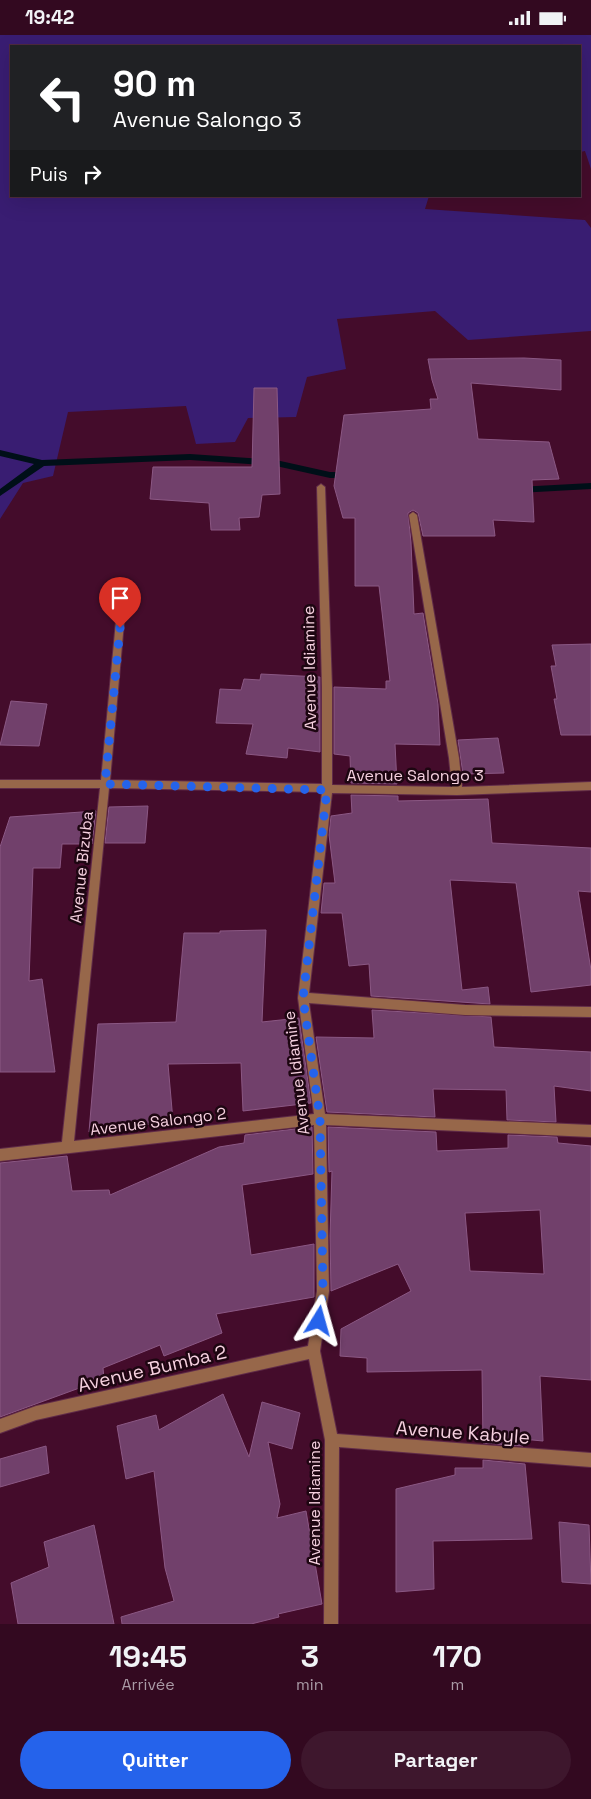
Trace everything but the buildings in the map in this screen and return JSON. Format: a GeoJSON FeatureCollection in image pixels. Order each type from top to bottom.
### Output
{"type":"FeatureCollection","features":[{"type":"Feature","properties":{"kind":"street","name":"Avenue Idiamine"},"geometry":{"type":"LineString","coordinates":[[321,487],[327,687],[327,790],[303,998],[320,1119],[323,1291],[314,1351],[332,1441],[330,1624]]}},
{"type":"Feature","properties":{"kind":"street"},"geometry":{"type":"LineString","coordinates":[[413,515],[454,758],[457,791]]}},
{"type":"Feature","properties":{"kind":"street","name":"Avenue Bizuba"},"geometry":{"type":"LineString","coordinates":[[67,1148],[105,784],[123,589]]}},
{"type":"Feature","properties":{"kind":"street","name":"Avenue Salongo 3"},"geometry":{"type":"LineString","coordinates":[[0,784],[105,784],[327,790],[457,791],[591,786]]}},
{"type":"Feature","properties":{"kind":"street"},"geometry":{"type":"LineString","coordinates":[[303,998],[465,1010],[591,1012]]}},
{"type":"Feature","properties":{"kind":"street","name":"Avenue Salongo 2"},"geometry":{"type":"LineString","coordinates":[[0,1155],[320,1119],[591,1131]]}},
{"type":"Feature","properties":{"kind":"street","name":"Avenue Bumba 2"},"geometry":{"type":"LineString","coordinates":[[0,1426],[36,1413],[314,1351]]}},
{"type":"Feature","properties":{"kind":"street","name":"Avenue Kabyle"},"geometry":{"type":"LineString","coordinates":[[332,1441],[591,1460]]}},
{"type":"Feature","properties":{"kind":"shaded area"},"geometry":{"type":"Polygon","coordinates":[[[0,35],[591,35],[591,169],[585,151],[581,152],[581,45],[10,45],[10,197],[429,197],[425,209],[585,220],[591,228],[591,331],[468,340],[435,311],[337,319],[346,369],[307,377],[296,417],[248,418],[235,442],[196,444],[186,406],[68,412],[53,476],[23,483],[0,519],[0,35]]]}},
{"type":"Feature","properties":{"kind":"waterway"},"geometry":{"type":"LineString","coordinates":[[0,453],[42,463]]}},
{"type":"Feature","properties":{"kind":"waterway"},"geometry":{"type":"LineString","coordinates":[[42,463],[190,457],[276,463],[330,475],[350,475]]}},
{"type":"Feature","properties":{"kind":"waterway"},"geometry":{"type":"LineString","coordinates":[[0,493],[42,463]]}},
{"type":"Feature","properties":{"kind":"waterway"},"geometry":{"type":"LineString","coordinates":[[518,490],[591,486]]}},
{"type":"Feature","properties":{"kind":"route"},"geometry":{"type":"LineString","coordinates":[[120,628],[105,784],[327,790],[303,998],[320,1119],[320,1233],[323,1291],[319,1321]]}}]}
